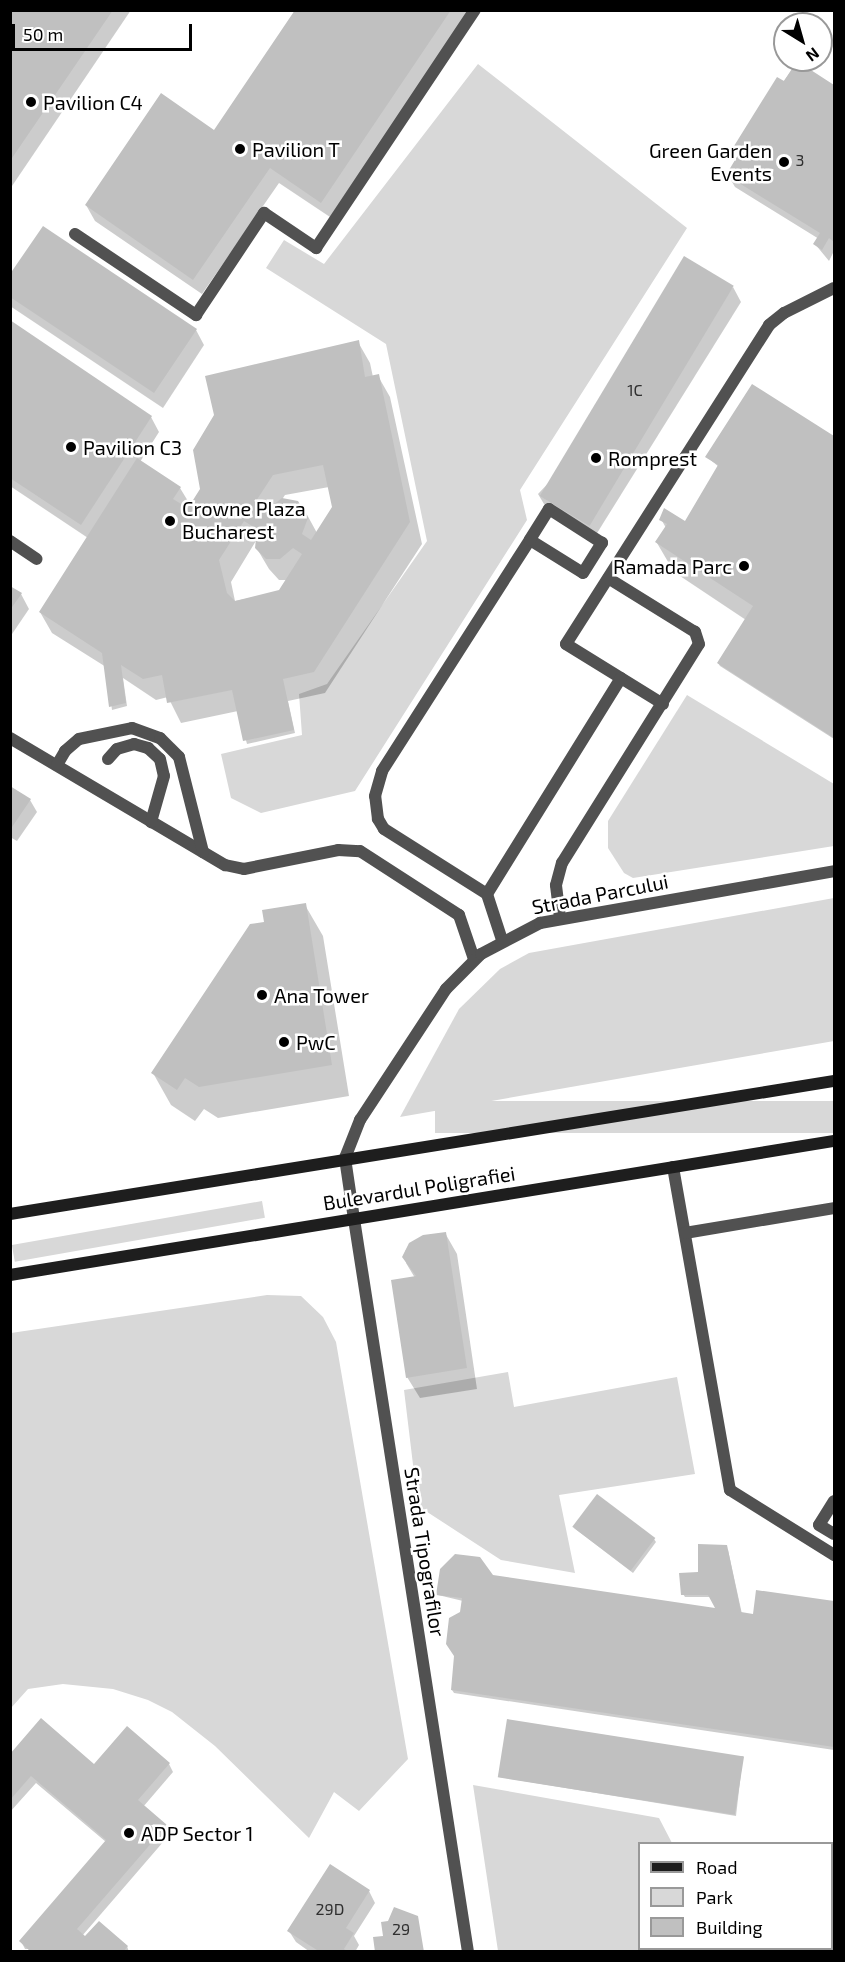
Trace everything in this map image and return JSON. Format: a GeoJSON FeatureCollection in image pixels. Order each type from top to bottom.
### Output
{"type":"FeatureCollection","features":[{"type":"Feature","properties":{"kind":"main road","name":"Bulevardul Poligrafiei"},"geometry":{"type":"LineString","coordinates":[[10,1214],[345,1158],[834,1081]]}},
{"type":"Feature","properties":{"kind":"main road","name":"Bulevardul Poligrafiei"},"geometry":{"type":"LineString","coordinates":[[10,1275],[834,1142]]}},
{"type":"Feature","properties":{"kind":"street"},"geometry":{"type":"LineString","coordinates":[[75,234],[196,315],[264,213],[316,248],[475,10]]}},
{"type":"Feature","properties":{"kind":"street"},"geometry":{"type":"LineString","coordinates":[[663,704],[566,644],[769,324],[784,313],[834,288]]}},
{"type":"Feature","properties":{"kind":"street"},"geometry":{"type":"LineString","coordinates":[[502,940],[487,894],[384,829],[378,819],[375,796],[382,771],[549,509],[602,543],[583,573],[530,540]]}},
{"type":"Feature","properties":{"kind":"street"},"geometry":{"type":"LineString","coordinates":[[10,541],[37,559]]}},
{"type":"Feature","properties":{"kind":"street"},"geometry":{"type":"LineString","coordinates":[[560,918],[558,872],[697,650],[698,637],[608,578]]}},
{"type":"Feature","properties":{"kind":"street"},"geometry":{"type":"LineString","coordinates":[[487,894],[621,678]]}},
{"type":"Feature","properties":{"kind":"street"},"geometry":{"type":"LineString","coordinates":[[57,765],[65,751],[79,739],[132,728],[160,738],[179,757],[203,852]]}},
{"type":"Feature","properties":{"kind":"street"},"geometry":{"type":"LineString","coordinates":[[10,738],[225,865],[244,869],[338,849],[360,851],[459,915],[474,959]]}},
{"type":"Feature","properties":{"kind":"street"},"geometry":{"type":"LineString","coordinates":[[108,759],[117,749],[134,744],[148,748],[160,759],[164,776],[151,822]]}},
{"type":"Feature","properties":{"kind":"street","name":"Strada Parcului"},"geometry":{"type":"LineString","coordinates":[[345,1158],[370,1104],[446,989],[474,959],[502,940],[560,918],[834,872]]}},
{"type":"Feature","properties":{"kind":"street","name":"Strada Tipografilor"},"geometry":{"type":"LineString","coordinates":[[345,1158],[468,1952]]}},
{"type":"Feature","properties":{"kind":"street"},"geometry":{"type":"LineString","coordinates":[[673,1167],[730,1490],[834,1555]]}},
{"type":"Feature","properties":{"kind":"street"},"geometry":{"type":"LineString","coordinates":[[685,1233],[834,1208]]}},
{"type":"Feature","properties":{"kind":"street"},"geometry":{"type":"LineString","coordinates":[[834,1501],[819,1525],[834,1534]]}},
{"type":"Feature","properties":{"kind":"green space"},"geometry":{"type":"Polygon","coordinates":[[[478,64],[687,228],[520,490],[527,520],[355,791],[261,813],[231,798],[221,754],[302,735],[299,694],[327,684],[427,541],[386,344],[266,268],[284,240],[324,264],[478,64]]]}},
{"type":"Feature","properties":{"kind":"green space"},"geometry":{"type":"Polygon","coordinates":[[[687,695],[834,784],[834,846],[633,878],[624,873],[608,848],[608,821],[687,695]]]}},
{"type":"Feature","properties":{"kind":"green space"},"geometry":{"type":"Polygon","coordinates":[[[834,898],[834,1041],[400,1117],[459,1009],[500,969],[529,953],[834,898]]]}},
{"type":"Feature","properties":{"kind":"green space"},"geometry":{"type":"Polygon","coordinates":[[[435,1101],[834,1101],[834,1133],[435,1133],[435,1101]]]}},
{"type":"Feature","properties":{"kind":"green space"},"geometry":{"type":"Polygon","coordinates":[[[262,1201],[265,1218],[15,1262],[12,1245],[262,1201]]]}},
{"type":"Feature","properties":{"kind":"green space"},"geometry":{"type":"Polygon","coordinates":[[[267,1295],[301,1296],[323,1317],[336,1342],[408,1759],[359,1811],[334,1792],[309,1838],[215,1746],[172,1712],[148,1700],[113,1689],[63,1684],[28,1689],[11,1708],[11,1333],[267,1295]]]}},
{"type":"Feature","properties":{"kind":"green space"},"geometry":{"type":"Polygon","coordinates":[[[508,1372],[514,1407],[677,1377],[695,1474],[559,1495],[575,1573],[501,1560],[418,1506],[404,1390],[508,1372]]]}},
{"type":"Feature","properties":{"kind":"green space"},"geometry":{"type":"Polygon","coordinates":[[[473,1785],[659,1818],[671,1842],[638,1842],[638,1950],[833,1950],[834,1884],[834,1951],[498,1951],[473,1785]]]}},
{"type":"Feature","properties":{"kind":"building","name":"Pavilion C4"},"geometry":{"type":"Polygon","coordinates":[[[10,10],[113,10],[10,161],[10,10]]]}},
{"type":"Feature","properties":{"kind":"building","name":"Pavilion T"},"geometry":{"type":"Polygon","coordinates":[[[295,10],[451,10],[321,203],[270,168],[193,280],[85,205],[161,93],[214,130],[295,10]]]}},
{"type":"Feature","properties":{"kind":"building","name":"Green Garden Events"},"geometry":{"type":"Polygon","coordinates":[[[790,72],[814,72],[834,85],[834,242],[829,238],[822,250],[813,244],[820,233],[726,175],[741,150],[734,146],[777,77],[784,81],[790,72]]]}},
{"type":"Feature","properties":{"kind":"building"},"geometry":{"type":"Polygon","coordinates":[[[43,226],[197,329],[154,393],[10,297],[10,274],[43,226]]]}},
{"type":"Feature","properties":{"kind":"building"},"geometry":{"type":"Polygon","coordinates":[[[684,256],[734,286],[590,526],[540,496],[684,256]]]}},
{"type":"Feature","properties":{"kind":"building","name":"Pavilion C3"},"geometry":{"type":"Polygon","coordinates":[[[10,320],[152,416],[81,525],[10,478],[10,320]]]}},
{"type":"Feature","properties":{"kind":"building","name":"Crowne Plaza Bucharest"},"geometry":{"type":"Polygon","coordinates":[[[359,340],[365,377],[379,374],[410,522],[314,672],[283,679],[294,730],[243,741],[232,690],[167,703],[162,675],[143,679],[121,665],[126,703],[109,707],[102,653],[39,612],[137,458],[181,487],[173,499],[188,508],[200,489],[193,450],[214,415],[205,376],[359,340]],[[323,465],[273,475],[256,501],[268,509],[282,498],[298,501],[308,518],[302,534],[311,540],[332,507],[323,465]],[[244,521],[219,560],[227,593],[235,601],[279,590],[302,554],[293,548],[280,559],[266,559],[255,548],[257,529],[244,521]]]}},
{"type":"Feature","properties":{"kind":"building"},"geometry":{"type":"Polygon","coordinates":[[[752,384],[834,436],[834,738],[717,663],[753,606],[655,542],[667,524],[659,520],[664,508],[685,521],[718,465],[705,457],[752,384]]]}},
{"type":"Feature","properties":{"kind":"building"},"geometry":{"type":"Polygon","coordinates":[[[10,586],[22,593],[10,610],[10,586]]]}},
{"type":"Feature","properties":{"kind":"building"},"geometry":{"type":"Polygon","coordinates":[[[10,786],[31,799],[10,830],[10,786]]]}},
{"type":"Feature","properties":{"kind":"building","name":"Ana Tower"},"geometry":{"type":"Polygon","coordinates":[[[306,903],[332,1065],[199,1087],[185,1078],[177,1090],[151,1073],[250,924],[264,922],[262,910],[306,903]]]}},
{"type":"Feature","properties":{"kind":"building"},"geometry":{"type":"Polygon","coordinates":[[[446,1232],[467,1368],[406,1378],[391,1280],[416,1276],[402,1257],[409,1243],[423,1235],[446,1232]]]}},
{"type":"Feature","properties":{"kind":"building"},"geometry":{"type":"Polygon","coordinates":[[[597,1494],[655,1538],[631,1571],[572,1527],[597,1494]]]}},
{"type":"Feature","properties":{"kind":"building"},"geometry":{"type":"Polygon","coordinates":[[[698,1544],[727,1545],[741,1612],[753,1614],[756,1590],[834,1601],[834,1747],[451,1690],[454,1656],[446,1644],[449,1618],[460,1612],[462,1598],[436,1595],[440,1569],[455,1554],[480,1557],[493,1575],[715,1608],[708,1595],[681,1595],[679,1573],[698,1572],[698,1544]]]}},
{"type":"Feature","properties":{"kind":"building","name":"ADP Sector 1"},"geometry":{"type":"Polygon","coordinates":[[[41,1718],[94,1764],[127,1726],[170,1763],[138,1800],[167,1825],[77,1929],[85,1936],[99,1921],[128,1946],[123,1952],[31,1952],[19,1941],[106,1840],[31,1776],[10,1800],[10,1754],[41,1718]]]}},
{"type":"Feature","properties":{"kind":"building"},"geometry":{"type":"Polygon","coordinates":[[[507,1719],[744,1757],[735,1815],[498,1777],[507,1719]]]}},
{"type":"Feature","properties":{"kind":"building"},"geometry":{"type":"Polygon","coordinates":[[[330,1864],[370,1890],[346,1928],[354,1933],[344,1949],[348,1952],[320,1952],[287,1931],[330,1864]]]}},
{"type":"Feature","properties":{"kind":"building"},"geometry":{"type":"Polygon","coordinates":[[[394,1907],[418,1916],[424,1952],[375,1952],[373,1937],[383,1936],[381,1922],[388,1921],[394,1907]]]}},
{"type":"Feature","properties":{"kind":"place","name":"Pavilion C4"},"geometry":{"type":"Point","coordinates":[31,102]}},
{"type":"Feature","properties":{"kind":"place","name":"Pavilion T"},"geometry":{"type":"Point","coordinates":[240,149]}},
{"type":"Feature","properties":{"kind":"place","name":"Green Garden Events"},"geometry":{"type":"Point","coordinates":[784,162]}},
{"type":"Feature","properties":{"kind":"place","name":"Pavilion C3"},"geometry":{"type":"Point","coordinates":[71,447]}},
{"type":"Feature","properties":{"kind":"place","name":"Romprest"},"geometry":{"type":"Point","coordinates":[596,458]}},
{"type":"Feature","properties":{"kind":"place","name":"Crowne Plaza Bucharest"},"geometry":{"type":"Point","coordinates":[170,521]}},
{"type":"Feature","properties":{"kind":"place","name":"Ramada Parc"},"geometry":{"type":"Point","coordinates":[744,566]}},
{"type":"Feature","properties":{"kind":"place","name":"Ana Tower"},"geometry":{"type":"Point","coordinates":[262,995]}},
{"type":"Feature","properties":{"kind":"place","name":"PwC"},"geometry":{"type":"Point","coordinates":[284,1042]}},
{"type":"Feature","properties":{"kind":"place","name":"ADP Sector 1"},"geometry":{"type":"Point","coordinates":[129,1833]}}]}
